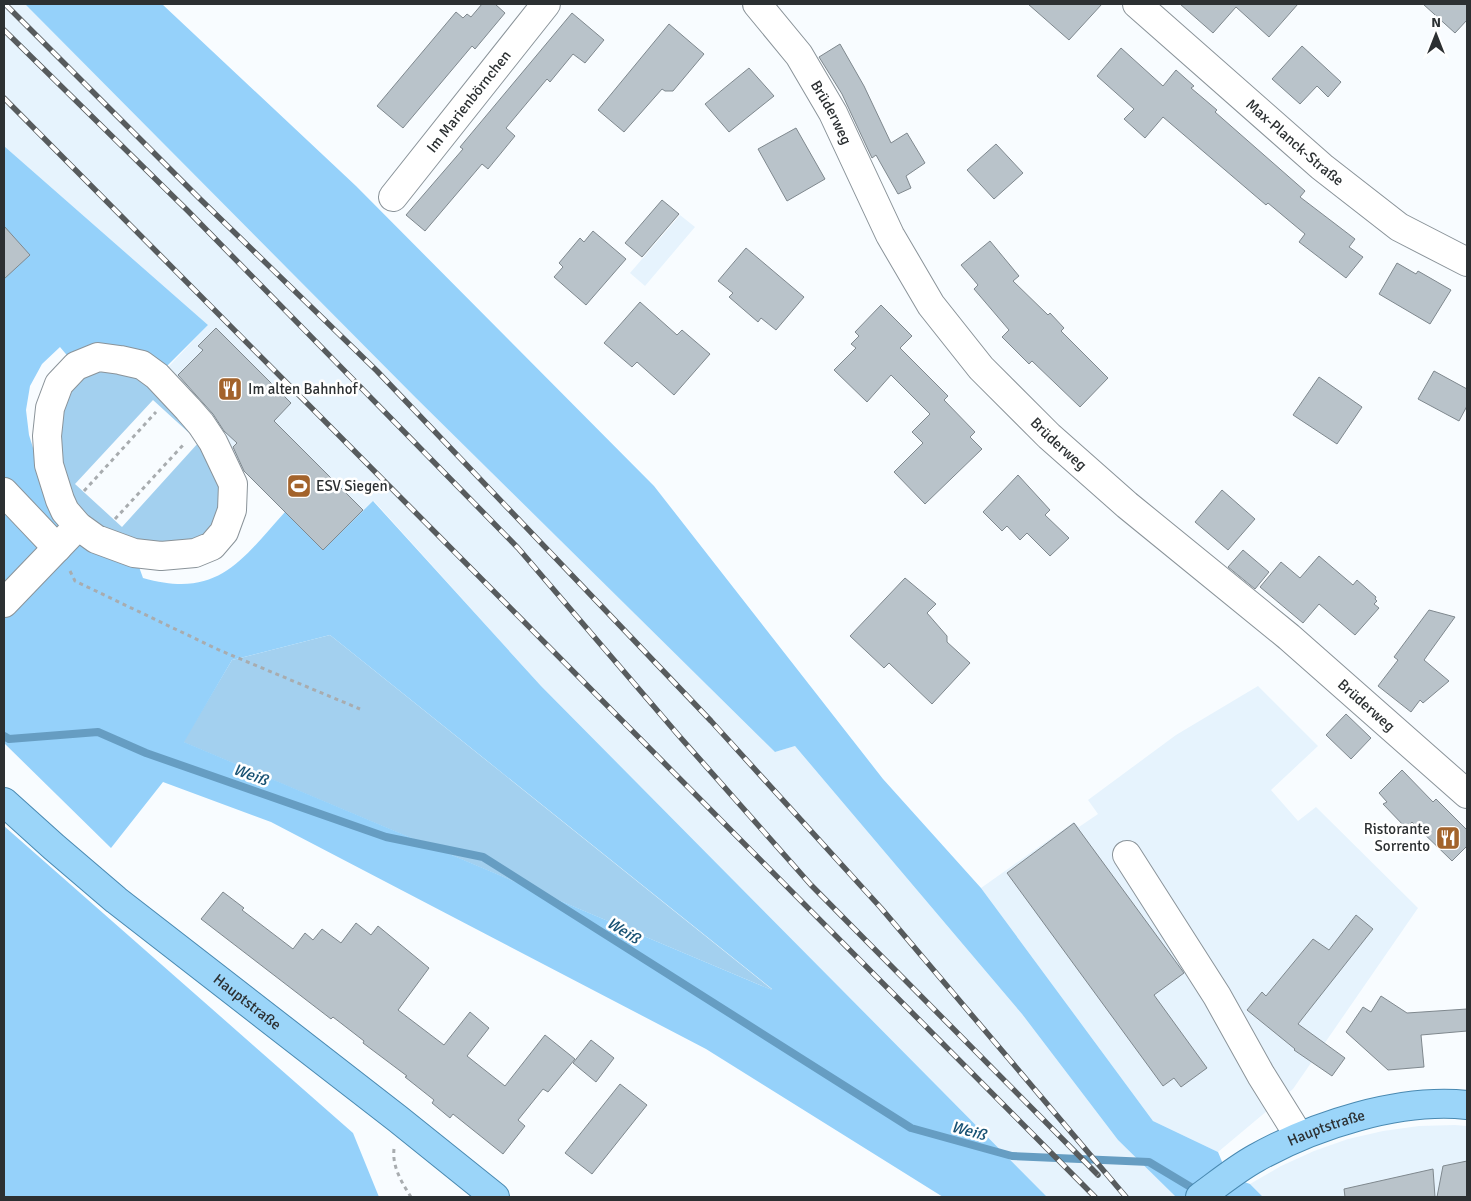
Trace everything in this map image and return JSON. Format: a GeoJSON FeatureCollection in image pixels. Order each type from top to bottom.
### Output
{"type":"FeatureCollection","features":[{"type":"Feature","properties":{"kind":"main road","name":"Hauptstraße"},"geometry":{"type":"LineString","coordinates":[[4,802],[116,900],[398,1119],[495,1197]]}},
{"type":"Feature","properties":{"kind":"main road","name":"Hauptstraße"},"geometry":{"type":"LineString","coordinates":[[1200,1197],[1255,1158],[1299,1136],[1346,1120],[1395,1109],[1431,1104],[1467,1105]]}},
{"type":"Feature","properties":{"kind":"street","name":"Im Marienbörnchen"},"geometry":{"type":"LineString","coordinates":[[392,197],[546,4]]}},
{"type":"Feature","properties":{"kind":"street","name":"Brüderweg"},"geometry":{"type":"LineString","coordinates":[[757,4],[799,55],[833,113],[890,235],[931,305],[981,368],[1049,436],[1127,505],[1288,637],[1467,794]]}},
{"type":"Feature","properties":{"kind":"street","name":"Max-Planck-Straße"},"geometry":{"type":"LineString","coordinates":[[1138,4],[1322,167],[1399,227],[1467,262]]}},
{"type":"Feature","properties":{"kind":"street"},"geometry":{"type":"LineString","coordinates":[[98,358],[142,365],[157,376],[201,424],[213,442],[233,484],[232,510],[224,532],[212,546],[195,553],[186,554],[161,556],[134,553],[96,539],[78,526],[65,511],[49,465],[47,436],[50,408],[59,384],[76,366],[98,358]]}},
{"type":"Feature","properties":{"kind":"street"},"geometry":{"type":"LineString","coordinates":[[4,492],[57,548]]}},
{"type":"Feature","properties":{"kind":"street"},"geometry":{"type":"LineString","coordinates":[[4,603],[78,526]]}},
{"type":"Feature","properties":{"kind":"street"},"geometry":{"type":"LineString","coordinates":[[1127,855],[1217,996],[1261,1075],[1299,1136]]}},
{"type":"Feature","properties":{"kind":"path"},"geometry":{"type":"LineString","coordinates":[[83,492],[173,393]]}},
{"type":"Feature","properties":{"kind":"path"},"geometry":{"type":"LineString","coordinates":[[114,520],[201,424]]}},
{"type":"Feature","properties":{"kind":"path"},"geometry":{"type":"LineString","coordinates":[[57,548],[75,581],[219,650],[360,709]]}},
{"type":"Feature","properties":{"kind":"path"},"geometry":{"type":"LineString","coordinates":[[398,1119],[392,1160],[403,1186],[411,1197]]}},
{"type":"Feature","properties":{"kind":"shaded area"},"geometry":{"type":"Polygon","coordinates":[[[4,4],[25,4],[416,398],[775,752],[795,746],[1022,1014],[1118,1140],[1176,1197],[1047,1197],[541,686],[374,501],[323,550],[154,382],[208,325],[4,146],[4,4]]]}},
{"type":"Feature","properties":{"kind":"shaded area"},"geometry":{"type":"Polygon","coordinates":[[[25,4],[162,4],[356,186],[654,486],[883,779],[981,888],[1153,1121],[1218,1152],[1228,1176],[1250,1184],[1263,1197],[1176,1197],[1118,1140],[1022,1014],[795,746],[775,752],[416,398],[25,4]]]}},
{"type":"Feature","properties":{"kind":"shaded area"},"geometry":{"type":"Polygon","coordinates":[[[4,146],[208,325],[157,376],[76,366],[60,347],[42,364],[30,386],[26,410],[29,435],[39,467],[60,500],[134,553],[143,578],[169,583],[190,584],[209,580],[225,572],[254,546],[285,512],[323,550],[373,501],[541,686],[1047,1197],[943,1197],[706,1049],[271,822],[163,782],[111,848],[4,743],[4,146]],[[330,635],[232,660],[184,742],[772,990],[330,635]]]}},
{"type":"Feature","properties":{"kind":"shaded area"},"geometry":{"type":"Polygon","coordinates":[[[680,215],[695,227],[645,286],[630,273],[680,215]]]}},
{"type":"Feature","properties":{"kind":"shaded area"},"geometry":{"type":"Polygon","coordinates":[[[120,360],[188,409],[232,510],[195,553],[78,526],[47,436],[76,366],[120,360]],[[153,400],[75,484],[122,527],[199,442],[153,400]]]}},
{"type":"Feature","properties":{"kind":"shaded area"},"geometry":{"type":"Polygon","coordinates":[[[330,635],[774,991],[183,742],[232,660],[330,635]]]}},
{"type":"Feature","properties":{"kind":"shaded area"},"geometry":{"type":"Polygon","coordinates":[[[1258,686],[1318,746],[1271,790],[1298,821],[1316,807],[1418,908],[1293,1089],[1218,1152],[1153,1121],[981,888],[1074,822],[1079,827],[1098,814],[1088,800],[1176,735],[1258,686]]]}},
{"type":"Feature","properties":{"kind":"shaded area"},"geometry":{"type":"Polygon","coordinates":[[[4,826],[353,1133],[379,1197],[4,1197],[4,826]]]}},
{"type":"Feature","properties":{"kind":"shaded area"},"geometry":{"type":"Polygon","coordinates":[[[1419,1126],[1467,1126],[1467,1197],[1263,1197],[1250,1184],[1281,1166],[1314,1151],[1348,1139],[1383,1131],[1419,1126]]]}},
{"type":"Feature","properties":{"kind":"building"},"geometry":{"type":"Polygon","coordinates":[[[482,4],[495,4],[505,13],[475,49],[472,46],[403,128],[377,106],[456,12],[463,18],[467,14],[471,17],[482,4]]]}},
{"type":"Feature","properties":{"kind":"building"},"geometry":{"type":"Polygon","coordinates":[[[1028,4],[1102,4],[1069,40],[1028,4]]]}},
{"type":"Feature","properties":{"kind":"building"},"geometry":{"type":"Polygon","coordinates":[[[1180,4],[1298,4],[1269,37],[1236,7],[1213,33],[1180,4]]]}},
{"type":"Feature","properties":{"kind":"building"},"geometry":{"type":"Polygon","coordinates":[[[1423,4],[1467,4],[1467,20],[1455,33],[1423,4]]]}},
{"type":"Feature","properties":{"kind":"building"},"geometry":{"type":"Polygon","coordinates":[[[572,13],[604,40],[585,63],[573,54],[550,82],[547,79],[506,128],[515,136],[488,169],[482,164],[425,231],[406,215],[463,149],[460,147],[572,13]]]}},
{"type":"Feature","properties":{"kind":"building"},"geometry":{"type":"Polygon","coordinates":[[[669,24],[704,54],[673,91],[662,89],[624,132],[598,110],[669,24]]]}},
{"type":"Feature","properties":{"kind":"building"},"geometry":{"type":"Polygon","coordinates":[[[840,44],[864,86],[891,143],[907,133],[925,163],[906,176],[911,188],[898,194],[876,155],[872,158],[842,94],[819,57],[840,44]]]}},
{"type":"Feature","properties":{"kind":"building"},"geometry":{"type":"Polygon","coordinates":[[[1302,46],[1341,82],[1328,97],[1317,86],[1300,104],[1272,79],[1302,46]]]}},
{"type":"Feature","properties":{"kind":"building"},"geometry":{"type":"Polygon","coordinates":[[[1121,48],[1163,86],[1176,70],[1194,86],[1191,88],[1217,110],[1215,112],[1305,191],[1300,197],[1355,239],[1349,247],[1363,257],[1346,278],[1299,242],[1305,234],[1268,203],[1266,205],[1163,117],[1145,138],[1124,119],[1134,109],[1097,76],[1121,48]]]}},
{"type":"Feature","properties":{"kind":"building"},"geometry":{"type":"Polygon","coordinates":[[[749,68],[774,96],[729,132],[705,104],[749,68]]]}},
{"type":"Feature","properties":{"kind":"building"},"geometry":{"type":"Polygon","coordinates":[[[796,128],[825,179],[787,201],[758,149],[796,128]]]}},
{"type":"Feature","properties":{"kind":"building"},"geometry":{"type":"Polygon","coordinates":[[[996,144],[1023,173],[994,199],[967,170],[996,144]]]}},
{"type":"Feature","properties":{"kind":"building"},"geometry":{"type":"Polygon","coordinates":[[[662,200],[679,214],[642,257],[625,243],[662,200]]]}},
{"type":"Feature","properties":{"kind":"building"},"geometry":{"type":"Polygon","coordinates":[[[4,226],[30,255],[4,279],[4,226]]]}},
{"type":"Feature","properties":{"kind":"building"},"geometry":{"type":"Polygon","coordinates":[[[593,231],[626,259],[586,305],[554,277],[563,267],[559,263],[580,238],[584,242],[593,231]]]}},
{"type":"Feature","properties":{"kind":"building"},"geometry":{"type":"Polygon","coordinates":[[[990,241],[1019,276],[1013,281],[1048,315],[1050,313],[1064,328],[1061,331],[1108,378],[1080,407],[1032,361],[1029,364],[1002,337],[1009,330],[974,289],[978,285],[961,265],[990,241]]]}},
{"type":"Feature","properties":{"kind":"building"},"geometry":{"type":"Polygon","coordinates":[[[746,248],[804,297],[776,330],[761,318],[758,322],[729,297],[733,293],[718,281],[746,248]]]}},
{"type":"Feature","properties":{"kind":"building"},"geometry":{"type":"Polygon","coordinates":[[[1397,263],[1416,274],[1418,271],[1451,290],[1430,324],[1379,294],[1397,263]]]}},
{"type":"Feature","properties":{"kind":"building"},"geometry":{"type":"Polygon","coordinates":[[[640,302],[677,335],[682,330],[710,354],[674,395],[637,362],[632,367],[604,343],[640,302]]]}},
{"type":"Feature","properties":{"kind":"building"},"geometry":{"type":"Polygon","coordinates":[[[881,305],[912,336],[900,348],[948,396],[944,400],[975,432],[970,437],[982,449],[925,504],[894,472],[923,443],[912,432],[930,414],[891,375],[867,402],[834,370],[856,348],[851,344],[859,336],[855,332],[881,305]]]}},
{"type":"Feature","properties":{"kind":"building"},"geometry":{"type":"Polygon","coordinates":[[[216,328],[291,403],[274,421],[363,510],[323,550],[244,471],[233,447],[237,443],[224,431],[213,414],[178,375],[203,350],[198,346],[216,328]]]}},
{"type":"Feature","properties":{"kind":"building"},"geometry":{"type":"Polygon","coordinates":[[[1434,371],[1467,389],[1467,406],[1459,421],[1418,399],[1434,371]]]}},
{"type":"Feature","properties":{"kind":"building"},"geometry":{"type":"Polygon","coordinates":[[[1319,377],[1362,407],[1337,444],[1293,415],[1319,377]]]}},
{"type":"Feature","properties":{"kind":"building"},"geometry":{"type":"Polygon","coordinates":[[[1018,475],[1050,510],[1045,515],[1069,538],[1050,556],[1027,533],[1020,540],[1007,526],[1002,531],[983,512],[1018,475]]]}},
{"type":"Feature","properties":{"kind":"building"},"geometry":{"type":"Polygon","coordinates":[[[1222,490],[1255,519],[1228,550],[1195,522],[1222,490]]]}},
{"type":"Feature","properties":{"kind":"building"},"geometry":{"type":"Polygon","coordinates":[[[1243,550],[1269,572],[1255,589],[1228,567],[1243,550]]]}},
{"type":"Feature","properties":{"kind":"building"},"geometry":{"type":"Polygon","coordinates":[[[1319,556],[1353,585],[1357,580],[1376,597],[1377,601],[1374,604],[1379,608],[1355,635],[1319,604],[1303,623],[1260,587],[1281,562],[1300,578],[1319,556]]]}},
{"type":"Feature","properties":{"kind":"building"},"geometry":{"type":"Polygon","coordinates":[[[905,578],[936,604],[927,613],[947,636],[947,642],[970,663],[932,704],[889,663],[884,668],[850,636],[905,578]]]}},
{"type":"Feature","properties":{"kind":"building"},"geometry":{"type":"Polygon","coordinates":[[[1429,610],[1455,617],[1424,660],[1449,681],[1423,703],[1420,700],[1411,712],[1378,686],[1398,660],[1394,657],[1429,610]]]}},
{"type":"Feature","properties":{"kind":"building"},"geometry":{"type":"Polygon","coordinates":[[[1346,714],[1371,738],[1351,759],[1326,735],[1346,714]]]}},
{"type":"Feature","properties":{"kind":"building"},"geometry":{"type":"Polygon","coordinates":[[[1402,770],[1433,802],[1436,799],[1467,830],[1467,846],[1452,861],[1412,822],[1406,828],[1383,804],[1387,802],[1379,793],[1402,770]]]}},
{"type":"Feature","properties":{"kind":"building"},"geometry":{"type":"Polygon","coordinates":[[[1074,823],[1184,973],[1154,995],[1207,1068],[1181,1087],[1174,1078],[1163,1086],[1007,873],[1074,823]]]}},
{"type":"Feature","properties":{"kind":"building"},"geometry":{"type":"Polygon","coordinates":[[[223,892],[244,908],[242,910],[293,949],[305,933],[313,940],[322,929],[341,943],[356,923],[371,935],[378,926],[429,968],[398,1010],[444,1045],[470,1012],[489,1028],[467,1056],[505,1086],[545,1035],[575,1059],[548,1092],[543,1089],[518,1120],[525,1126],[503,1154],[453,1114],[450,1118],[432,1103],[434,1100],[405,1077],[407,1076],[363,1043],[364,1041],[333,1017],[331,1019],[201,919],[223,892]]]}},
{"type":"Feature","properties":{"kind":"building"},"geometry":{"type":"Polygon","coordinates":[[[1356,915],[1373,929],[1298,1024],[1345,1058],[1332,1076],[1294,1050],[1247,1010],[1262,992],[1266,996],[1313,939],[1329,950],[1356,915]]]}},
{"type":"Feature","properties":{"kind":"building"},"geometry":{"type":"Polygon","coordinates":[[[1381,996],[1407,1013],[1467,1009],[1467,1031],[1421,1035],[1424,1067],[1388,1070],[1346,1032],[1363,1007],[1371,1012],[1381,996]]]}},
{"type":"Feature","properties":{"kind":"building"},"geometry":{"type":"Polygon","coordinates":[[[591,1040],[614,1058],[596,1082],[573,1063],[591,1040]]]}},
{"type":"Feature","properties":{"kind":"building"},"geometry":{"type":"Polygon","coordinates":[[[620,1084],[647,1105],[592,1174],[565,1153],[620,1084]]]}},
{"type":"Feature","properties":{"kind":"building"},"geometry":{"type":"Polygon","coordinates":[[[1467,1161],[1467,1197],[1437,1197],[1443,1166],[1467,1161]]]}},
{"type":"Feature","properties":{"kind":"building"},"geometry":{"type":"Polygon","coordinates":[[[1433,1169],[1435,1197],[1345,1197],[1344,1189],[1433,1169]]]}},
{"type":"Feature","properties":{"kind":"waterway","name":"Weiß"},"geometry":{"type":"LineString","coordinates":[[4,736],[9,739],[98,732],[146,753],[386,837],[483,857],[911,1128],[1012,1156],[1149,1162],[1199,1192]]}},
{"type":"Feature","properties":{"kind":"railway"},"geometry":{"type":"LineString","coordinates":[[5,4],[199,198],[377,371],[711,721],[881,908],[1126,1197]]}},
{"type":"Feature","properties":{"kind":"railway"},"geometry":{"type":"LineString","coordinates":[[4,30],[188,211],[518,548],[680,737],[811,885],[1098,1175]]}},
{"type":"Feature","properties":{"kind":"railway"},"geometry":{"type":"LineString","coordinates":[[4,98],[1095,1197]]}},
{"type":"Feature","properties":{"kind":"place","name":"Im alten Bahnhof"},"geometry":{"type":"Point","coordinates":[230,389]}},
{"type":"Feature","properties":{"kind":"place","name":"ESV Siegen"},"geometry":{"type":"Point","coordinates":[299,486]}},
{"type":"Feature","properties":{"kind":"place","name":"Ristorante Sorrento"},"geometry":{"type":"Point","coordinates":[1448,838]}}]}
